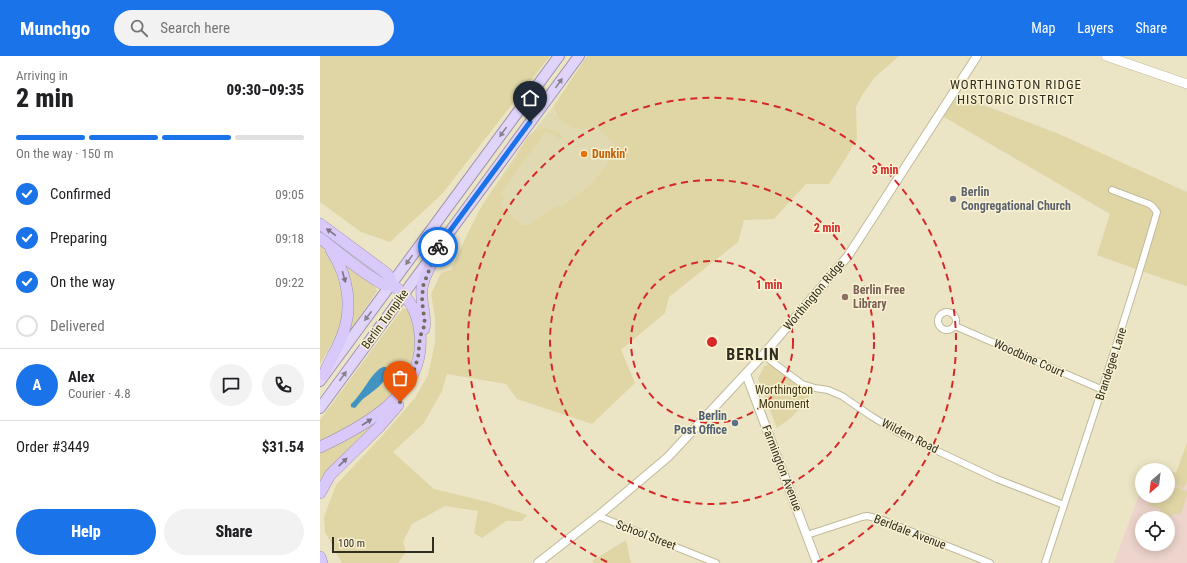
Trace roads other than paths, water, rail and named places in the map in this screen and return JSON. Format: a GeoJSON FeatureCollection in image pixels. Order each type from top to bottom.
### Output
{"type":"FeatureCollection","features":[{"type":"Feature","properties":{"kind":"highway","name":"Berlin Turnpike"},"geometry":{"type":"LineString","coordinates":[[322,378],[559,56]]}},
{"type":"Feature","properties":{"kind":"highway","name":"Berlin Turnpike"},"geometry":{"type":"LineString","coordinates":[[320,408],[579,56]]}},
{"type":"Feature","properties":{"kind":"highway"},"geometry":{"type":"LineString","coordinates":[[320,224],[386,274],[390,278],[391,284]]}},
{"type":"Feature","properties":{"kind":"highway"},"geometry":{"type":"LineString","coordinates":[[320,447],[352,431],[377,416],[390,405],[413,373],[418,362],[420,350],[419,325],[410,304],[403,294],[391,284],[384,284],[377,281],[323,240]]}},
{"type":"Feature","properties":{"kind":"highway"},"geometry":{"type":"LineString","coordinates":[[322,378],[343,334],[347,322],[348,310],[348,294],[344,277],[337,260],[323,240]]}},
{"type":"Feature","properties":{"kind":"highway"},"geometry":{"type":"LineString","coordinates":[[420,337],[425,324],[422,301],[423,286],[438,247]]}},
{"type":"Feature","properties":{"kind":"highway"},"geometry":{"type":"LineString","coordinates":[[320,493],[326,480],[334,470],[379,427],[395,409],[403,396],[405,386]]}},
{"type":"Feature","properties":{"kind":"highway"},"geometry":{"type":"LineString","coordinates":[[320,557],[322,563]]}},
{"type":"Feature","properties":{"kind":"main road"},"geometry":{"type":"LineString","coordinates":[[1106,56],[1187,84]]}},
{"type":"Feature","properties":{"kind":"street","name":"Worthington Ridge"},"geometry":{"type":"LineString","coordinates":[[538,563],[598,516],[668,457],[763,356],[848,256],[977,56]]}},
{"type":"Feature","properties":{"kind":"street","name":"Brandegee Lane"},"geometry":{"type":"LineString","coordinates":[[1045,563],[1103,390],[1157,212],[1148,204],[1112,190]]}},
{"type":"Feature","properties":{"kind":"street","name":"Woodbine Court"},"geometry":{"type":"LineString","coordinates":[[955,326],[1103,390]]}},
{"type":"Feature","properties":{"kind":"street","name":"Wildem Road"},"geometry":{"type":"LineString","coordinates":[[763,356],[802,384],[828,390],[842,396],[871,416],[899,432],[997,479],[1064,505]]}},
{"type":"Feature","properties":{"kind":"street","name":"Farmington Avenue"},"geometry":{"type":"LineString","coordinates":[[746,374],[817,563]]}},
{"type":"Feature","properties":{"kind":"street","name":"School Street"},"geometry":{"type":"LineString","coordinates":[[598,516],[716,563]]}},
{"type":"Feature","properties":{"kind":"street","name":"Berldale Avenue"},"geometry":{"type":"LineString","coordinates":[[807,535],[856,518],[867,516],[990,563]]}},
{"type":"Feature","properties":{"kind":"water"},"geometry":{"type":"Polygon","coordinates":[[[383,367],[386,367],[387,373],[379,387],[361,401],[355,408],[351,407],[351,404],[375,373],[383,367]]]}},
{"type":"Feature","properties":{"kind":"place","name":"Dunkin'"},"geometry":{"type":"Point","coordinates":[584,154]}},
{"type":"Feature","properties":{"kind":"place","name":"Berlin Congregational Church"},"geometry":{"type":"Point","coordinates":[953,199]}},
{"type":"Feature","properties":{"kind":"place","name":"Berlin Free Library"},"geometry":{"type":"Point","coordinates":[845,297]}},
{"type":"Feature","properties":{"kind":"place","name":"Berlin Post Office"},"geometry":{"type":"Point","coordinates":[735,423]}},
{"type":"Feature","properties":{"kind":"district","name":"WORTHINGTON RIDGE HISTORIC DISTRICT"},"geometry":{"type":"Point","coordinates":[1016,92]}},
{"type":"Feature","properties":{"kind":"district","name":"BERLIN"},"geometry":{"type":"Point","coordinates":[753,354]}},
{"type":"Feature","properties":{"kind":"park label","name":"Worthington Monument"},"geometry":{"type":"Point","coordinates":[784,397]}}]}
